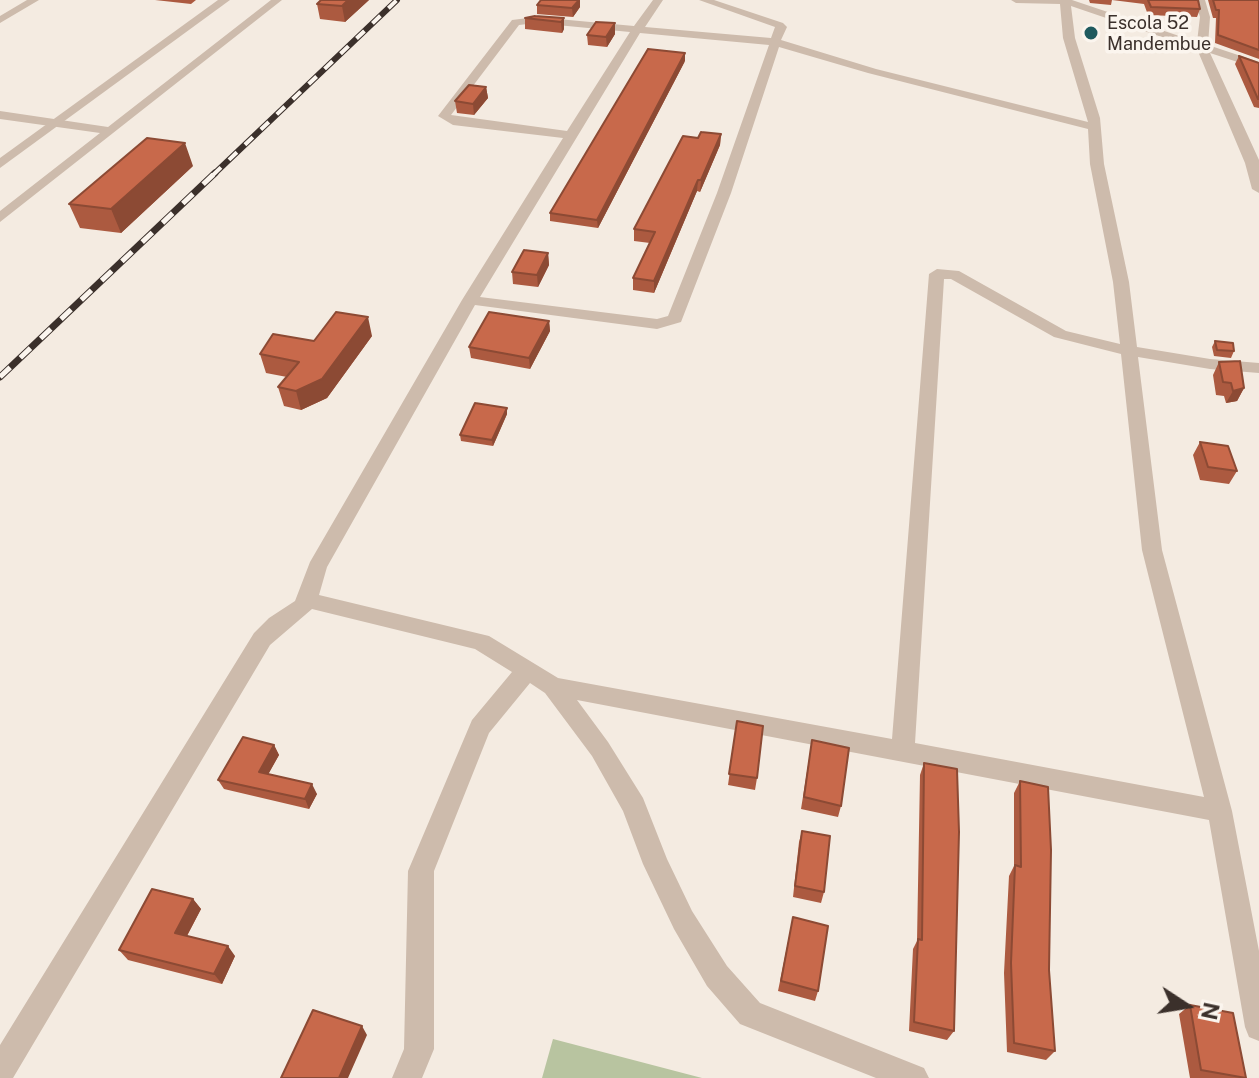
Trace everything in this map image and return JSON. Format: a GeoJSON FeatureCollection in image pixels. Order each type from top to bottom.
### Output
{"type":"FeatureCollection","features":[{"type":"Feature","properties":{"kind":"street"},"geometry":{"type":"LineString","coordinates":[[0,20],[34,0]]}},
{"type":"Feature","properties":{"kind":"street"},"geometry":{"type":"LineString","coordinates":[[0,164],[225,0]]}},
{"type":"Feature","properties":{"kind":"street"},"geometry":{"type":"LineString","coordinates":[[0,218],[277,0]]}},
{"type":"Feature","properties":{"kind":"street"},"geometry":{"type":"LineString","coordinates":[[0,1072],[262,639],[303,607],[317,567],[470,300],[658,0]]}},
{"type":"Feature","properties":{"kind":"street"},"geometry":{"type":"LineString","coordinates":[[470,300],[657,324],[675,319],[724,193],[782,27],[704,0]]}},
{"type":"Feature","properties":{"kind":"street"},"geometry":{"type":"LineString","coordinates":[[1016,0],[1065,0],[1259,66]]}},
{"type":"Feature","properties":{"kind":"street"},"geometry":{"type":"LineString","coordinates":[[1065,0],[1069,38],[1094,127],[1097,164],[1121,282],[1152,550],[1220,811],[1259,1027]]}},
{"type":"Feature","properties":{"kind":"street"},"geometry":{"type":"LineString","coordinates":[[1200,0],[1205,17],[1202,47],[1256,164],[1259,189]]}},
{"type":"Feature","properties":{"kind":"street"},"geometry":{"type":"LineString","coordinates":[[572,135],[453,121],[444,116],[516,22],[536,20],[775,42],[872,71],[1094,127]]}},
{"type":"Feature","properties":{"kind":"street"},"geometry":{"type":"LineString","coordinates":[[0,115],[111,131]]}},
{"type":"Feature","properties":{"kind":"street"},"geometry":{"type":"LineString","coordinates":[[903,751],[937,274],[954,274],[1060,334],[1128,351],[1259,368]]}},
{"type":"Feature","properties":{"kind":"street"},"geometry":{"type":"LineString","coordinates":[[307,600],[481,642],[553,686],[1220,811]]}},
{"type":"Feature","properties":{"kind":"street"},"geometry":{"type":"LineString","coordinates":[[407,1078],[419,1049],[421,871],[480,727],[527,670]]}},
{"type":"Feature","properties":{"kind":"street"},"geometry":{"type":"LineString","coordinates":[[553,686],[600,749],[634,806],[656,864],[683,920],[717,976],[750,1014],[914,1078]]}},
{"type":"Feature","properties":{"kind":"green space"},"geometry":{"type":"Polygon","coordinates":[[[553,1039],[702,1078],[542,1078],[553,1039]]]}},
{"type":"Feature","properties":{"kind":"building"},"geometry":{"type":"Polygon","coordinates":[[[321,0],[348,0],[342,6],[317,4],[321,0]]]}},
{"type":"Feature","properties":{"kind":"building"},"geometry":{"type":"Polygon","coordinates":[[[541,0],[579,0],[572,8],[537,5],[541,0]]]}},
{"type":"Feature","properties":{"kind":"building"},"geometry":{"type":"Polygon","coordinates":[[[1148,0],[1198,0],[1200,9],[1151,7],[1148,0]]]}},
{"type":"Feature","properties":{"kind":"building"},"geometry":{"type":"Polygon","coordinates":[[[1213,0],[1259,0],[1259,50],[1218,35],[1219,10],[1216,10],[1213,0]]]}},
{"type":"Feature","properties":{"kind":"building"},"geometry":{"type":"Polygon","coordinates":[[[525,18],[564,18],[561,22],[525,18]]]}},
{"type":"Feature","properties":{"kind":"building"},"geometry":{"type":"Polygon","coordinates":[[[596,22],[615,23],[606,37],[587,35],[596,22]]]}},
{"type":"Feature","properties":{"kind":"building"},"geometry":{"type":"Polygon","coordinates":[[[648,49],[685,53],[597,220],[550,213],[648,49]]]}},
{"type":"Feature","properties":{"kind":"building"},"geometry":{"type":"Polygon","coordinates":[[[1239,56],[1259,63],[1259,99],[1258,99],[1239,56]]]}},
{"type":"Feature","properties":{"kind":"building"},"geometry":{"type":"Polygon","coordinates":[[[469,85],[486,87],[473,104],[455,101],[469,85]]]}},
{"type":"Feature","properties":{"kind":"building"},"geometry":{"type":"Polygon","coordinates":[[[701,132],[721,134],[654,281],[633,278],[655,232],[634,229],[683,136],[698,138],[701,132]]]}},
{"type":"Feature","properties":{"kind":"building"},"geometry":{"type":"Polygon","coordinates":[[[147,138],[185,143],[111,209],[69,204],[147,138]]]}},
{"type":"Feature","properties":{"kind":"building"},"geometry":{"type":"Polygon","coordinates":[[[524,250],[548,253],[537,275],[512,272],[524,250]]]}},
{"type":"Feature","properties":{"kind":"building"},"geometry":{"type":"Polygon","coordinates":[[[336,312],[368,317],[322,379],[296,391],[278,387],[299,362],[260,354],[273,334],[314,341],[336,312]]]}},
{"type":"Feature","properties":{"kind":"building"},"geometry":{"type":"Polygon","coordinates":[[[489,312],[549,321],[529,358],[469,347],[489,312]]]}},
{"type":"Feature","properties":{"kind":"building"},"geometry":{"type":"Polygon","coordinates":[[[1215,341],[1233,343],[1234,351],[1217,350],[1215,341]]]}},
{"type":"Feature","properties":{"kind":"building"},"geometry":{"type":"Polygon","coordinates":[[[1240,361],[1244,388],[1233,391],[1231,383],[1223,382],[1219,362],[1240,361]]]}},
{"type":"Feature","properties":{"kind":"building"},"geometry":{"type":"Polygon","coordinates":[[[475,403],[507,408],[492,440],[460,435],[475,403]]]}},
{"type":"Feature","properties":{"kind":"building"},"geometry":{"type":"Polygon","coordinates":[[[1200,442],[1228,446],[1237,471],[1208,467],[1200,442]]]}},
{"type":"Feature","properties":{"kind":"building"},"geometry":{"type":"Polygon","coordinates":[[[737,721],[763,726],[757,778],[729,774],[737,721]]]}},
{"type":"Feature","properties":{"kind":"building"},"geometry":{"type":"Polygon","coordinates":[[[243,737],[274,745],[259,772],[312,784],[305,799],[218,780],[243,737]]]}},
{"type":"Feature","properties":{"kind":"building"},"geometry":{"type":"Polygon","coordinates":[[[812,740],[849,748],[841,806],[804,797],[812,740]]]}},
{"type":"Feature","properties":{"kind":"building"},"geometry":{"type":"Polygon","coordinates":[[[924,763],[957,769],[959,832],[954,1031],[914,1022],[918,939],[922,940],[924,763]]]}},
{"type":"Feature","properties":{"kind":"building"},"geometry":{"type":"Polygon","coordinates":[[[1020,781],[1048,787],[1051,850],[1049,970],[1055,1051],[1014,1043],[1011,963],[1015,865],[1021,867],[1020,781]]]}},
{"type":"Feature","properties":{"kind":"building"},"geometry":{"type":"Polygon","coordinates":[[[802,831],[830,836],[824,892],[795,886],[802,831]]]}},
{"type":"Feature","properties":{"kind":"building"},"geometry":{"type":"Polygon","coordinates":[[[152,889],[193,899],[175,933],[228,946],[214,974],[119,950],[152,889]]]}},
{"type":"Feature","properties":{"kind":"building"},"geometry":{"type":"Polygon","coordinates":[[[793,917],[828,926],[818,991],[781,981],[793,917]]]}},
{"type":"Feature","properties":{"kind":"building"},"geometry":{"type":"Polygon","coordinates":[[[1190,1005],[1233,1013],[1246,1078],[1201,1070],[1190,1005]]]}},
{"type":"Feature","properties":{"kind":"building"},"geometry":{"type":"Polygon","coordinates":[[[313,1010],[362,1026],[339,1078],[281,1078],[313,1010]]]}},
{"type":"Feature","properties":{"kind":"railway"},"geometry":{"type":"LineString","coordinates":[[213,175],[397,0]]}},
{"type":"Feature","properties":{"kind":"railway"},"geometry":{"type":"LineString","coordinates":[[0,377],[215,173]]}},
{"type":"Feature","properties":{"kind":"place","name":"Escola 52 Mandembue"},"geometry":{"type":"Point","coordinates":[1091,33]}}]}
